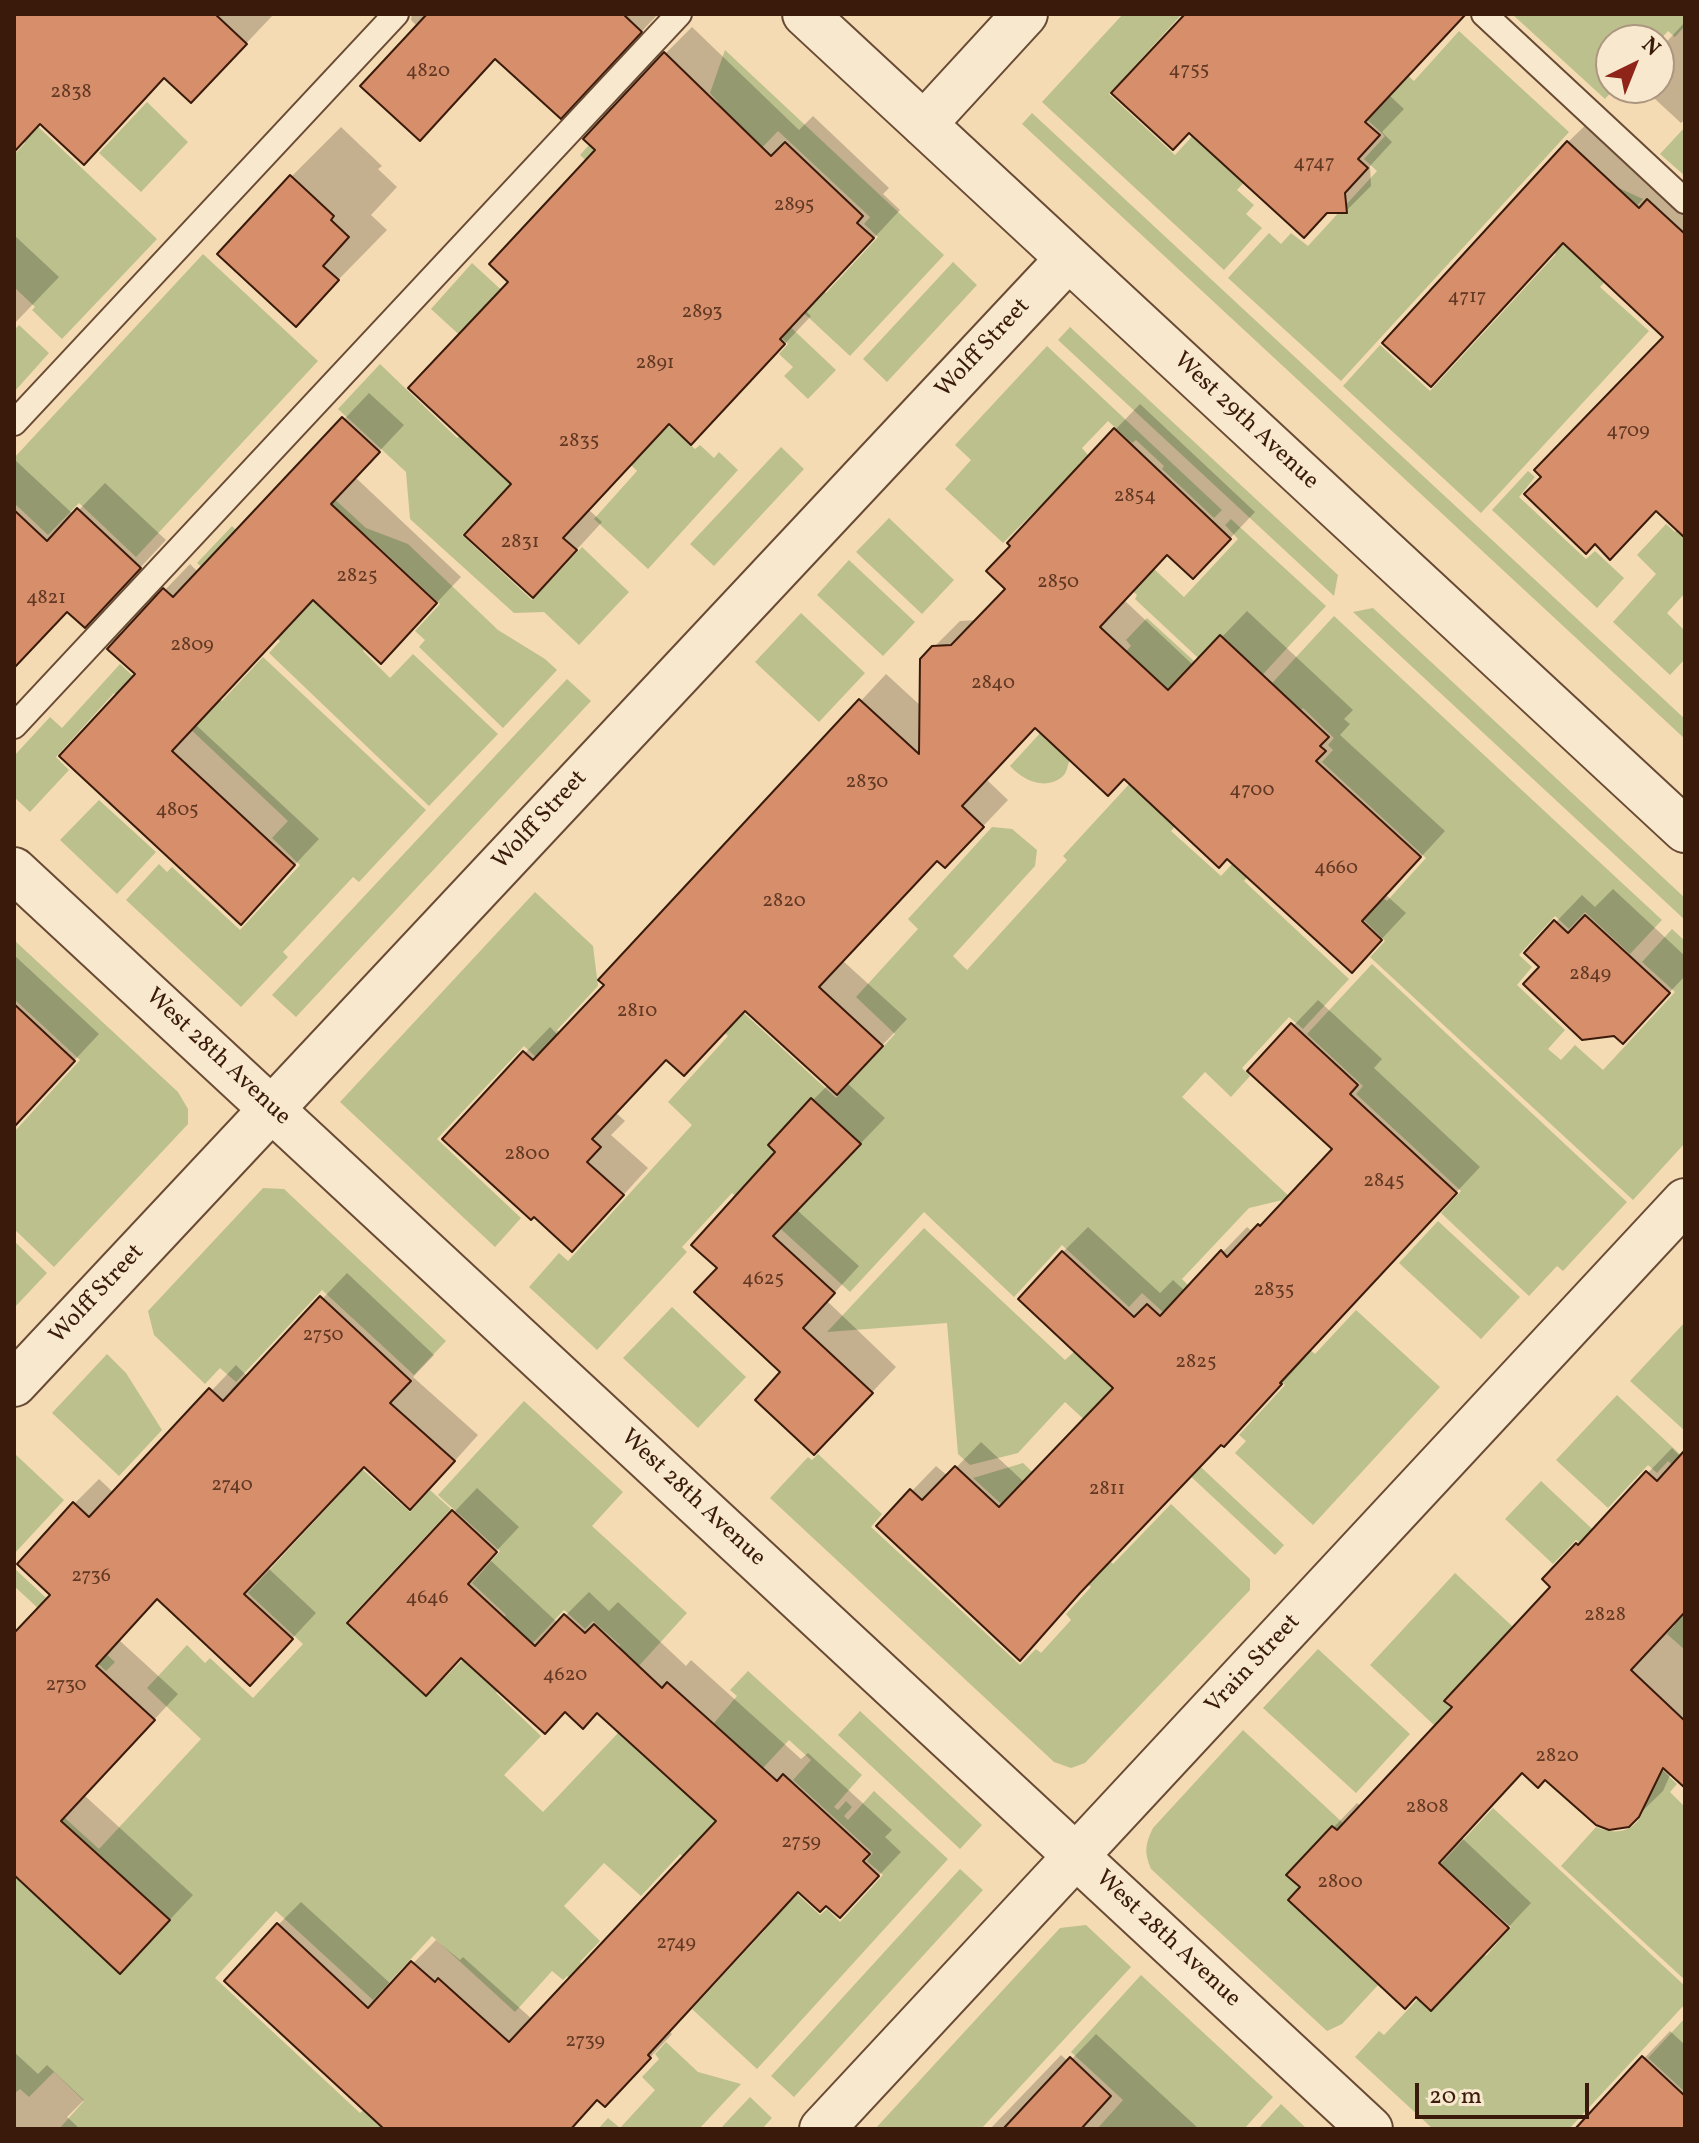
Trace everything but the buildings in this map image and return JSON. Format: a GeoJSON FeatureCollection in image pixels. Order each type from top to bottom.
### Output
{"type":"FeatureCollection","features":[{"type":"Feature","properties":{"kind":"street","name":"West 29th Avenue"},"geometry":{"type":"LineString","coordinates":[[805,14],[1685,830]]}},
{"type":"Feature","properties":{"kind":"street"},"geometry":{"type":"LineString","coordinates":[[924,124],[1025,14]]}},
{"type":"Feature","properties":{"kind":"street","name":"Wolff Street"},"geometry":{"type":"LineString","coordinates":[[14,1384],[1068,259]]}},
{"type":"Feature","properties":{"kind":"street","name":"West 28th Avenue"},"geometry":{"type":"LineString","coordinates":[[14,870],[1370,2129]]}},
{"type":"Feature","properties":{"kind":"street","name":"Vrain Street"},"geometry":{"type":"LineString","coordinates":[[822,2129],[1685,1201]]}},
{"type":"Feature","properties":{"kind":"lane"},"geometry":{"type":"LineString","coordinates":[[14,423],[396,14]]}},
{"type":"Feature","properties":{"kind":"lane"},"geometry":{"type":"LineString","coordinates":[[14,726],[679,14]]}},
{"type":"Feature","properties":{"kind":"lane"},"geometry":{"type":"LineString","coordinates":[[1484,14],[1685,201]]}},
{"type":"Feature","properties":{"kind":"green space"},"geometry":{"type":"Polygon","coordinates":[[[1123,14],[1182,14],[1109,94],[1175,155],[1252,71],[1399,14],[1237,190],[1254,205],[1246,214],[1262,228],[1224,270],[1042,102],[1123,14]]]}},
{"type":"Feature","properties":{"kind":"green space"},"geometry":{"type":"Polygon","coordinates":[[[1512,14],[1685,14],[1685,26],[1675,37],[1675,24],[1595,24],[1595,90],[1512,14]]]}},
{"type":"Feature","properties":{"kind":"green space"},"geometry":{"type":"Polygon","coordinates":[[[1459,31],[1569,132],[1341,381],[1228,278],[1269,233],[1281,244],[1291,233],[1308,246],[1377,171],[1364,159],[1385,136],[1338,93],[1378,49],[1414,81],[1459,31]]]}},
{"type":"Feature","properties":{"kind":"green space"},"geometry":{"type":"Polygon","coordinates":[[[725,50],[944,255],[850,356],[711,227],[731,205],[826,293],[878,237],[864,224],[870,217],[778,131],[730,181],[684,138],[718,102],[710,93],[725,50]]]}},
{"type":"Feature","properties":{"kind":"green space"},"geometry":{"type":"Polygon","coordinates":[[[147,102],[188,142],[141,192],[99,153],[147,102]]]}},
{"type":"Feature","properties":{"kind":"green space"},"geometry":{"type":"Polygon","coordinates":[[[14,104],[157,239],[62,339],[14,287],[14,155],[25,143],[14,132],[14,104]]]}},
{"type":"Feature","properties":{"kind":"green space"},"geometry":{"type":"Polygon","coordinates":[[[1032,113],[1685,719],[1685,739],[1022,124],[1032,113]]]}},
{"type":"Feature","properties":{"kind":"green space"},"geometry":{"type":"Polygon","coordinates":[[[1685,127],[1685,176],[1660,154],[1685,127]]]}},
{"type":"Feature","properties":{"kind":"green space"},"geometry":{"type":"Polygon","coordinates":[[[590,144],[692,234],[836,370],[808,399],[784,376],[793,367],[779,354],[788,344],[665,227],[660,231],[580,155],[590,144]]]}},
{"type":"Feature","properties":{"kind":"green space"},"geometry":{"type":"Polygon","coordinates":[[[1588,174],[1643,199],[1607,239],[1627,257],[1600,287],[1649,331],[1481,513],[1343,386],[1380,345],[1430,391],[1556,254],[1507,207],[1588,174]]]}},
{"type":"Feature","properties":{"kind":"green space"},"geometry":{"type":"Polygon","coordinates":[[[203,254],[318,361],[136,557],[79,503],[48,535],[14,503],[14,458],[203,254]]]}},
{"type":"Feature","properties":{"kind":"green space"},"geometry":{"type":"Polygon","coordinates":[[[953,262],[977,285],[887,382],[863,359],[953,262]]]}},
{"type":"Feature","properties":{"kind":"green space"},"geometry":{"type":"Polygon","coordinates":[[[472,263],[570,353],[512,383],[431,309],[472,263]]]}},
{"type":"Feature","properties":{"kind":"green space"},"geometry":{"type":"Polygon","coordinates":[[[19,325],[49,353],[14,392],[14,330],[19,325]]]}},
{"type":"Feature","properties":{"kind":"green space"},"geometry":{"type":"Polygon","coordinates":[[[1070,327],[1338,575],[1334,596],[1058,340],[1070,327]]]}},
{"type":"Feature","properties":{"kind":"green space"},"geometry":{"type":"Polygon","coordinates":[[[1047,346],[1222,510],[1214,518],[1136,440],[1132,443],[1108,421],[1082,448],[1088,455],[1079,464],[1086,470],[1063,483],[1003,543],[945,489],[971,460],[955,445],[1047,346]]]}},
{"type":"Feature","properties":{"kind":"green space"},"geometry":{"type":"Polygon","coordinates":[[[380,364],[457,438],[462,434],[519,487],[500,508],[493,502],[462,535],[532,600],[582,547],[629,592],[579,645],[544,612],[514,613],[410,519],[406,472],[338,409],[380,364]]]}},
{"type":"Feature","properties":{"kind":"green space"},"geometry":{"type":"Polygon","coordinates":[[[662,420],[695,449],[700,445],[714,458],[719,452],[738,470],[648,569],[594,519],[637,471],[626,460],[662,420]]]}},
{"type":"Feature","properties":{"kind":"green space"},"geometry":{"type":"Polygon","coordinates":[[[781,447],[804,469],[714,566],[690,544],[781,447]]]}},
{"type":"Feature","properties":{"kind":"green space"},"geometry":{"type":"Polygon","coordinates":[[[1528,471],[1535,477],[1519,497],[1586,559],[1595,551],[1624,578],[1597,608],[1492,510],[1528,471]]]}},
{"type":"Feature","properties":{"kind":"green space"},"geometry":{"type":"Polygon","coordinates":[[[1064,485],[1184,597],[1238,539],[1225,525],[1231,519],[1326,606],[1241,698],[1043,507],[1064,485]]]}},
{"type":"Feature","properties":{"kind":"green space"},"geometry":{"type":"Polygon","coordinates":[[[329,494],[366,528],[408,544],[498,630],[557,670],[503,728],[419,647],[425,640],[415,631],[440,604],[366,535],[358,542],[319,505],[329,494]]]}},
{"type":"Feature","properties":{"kind":"green space"},"geometry":{"type":"Polygon","coordinates":[[[889,518],[954,580],[922,614],[856,552],[889,518]]]}},
{"type":"Feature","properties":{"kind":"green space"},"geometry":{"type":"Polygon","coordinates":[[[1685,521],[1685,593],[1667,613],[1685,631],[1685,659],[1670,675],[1613,622],[1656,574],[1637,555],[1666,524],[1675,532],[1685,521]]]}},
{"type":"Feature","properties":{"kind":"green space"},"geometry":{"type":"Polygon","coordinates":[[[232,526],[253,547],[371,642],[363,651],[390,678],[413,654],[498,734],[429,806],[269,653],[280,641],[197,563],[232,526]]]}},
{"type":"Feature","properties":{"kind":"green space"},"geometry":{"type":"Polygon","coordinates":[[[849,560],[915,622],[883,656],[817,595],[849,560]]]}},
{"type":"Feature","properties":{"kind":"green space"},"geometry":{"type":"Polygon","coordinates":[[[1373,608],[1685,898],[1685,920],[1353,612],[1373,608]]]}},
{"type":"Feature","properties":{"kind":"green space"},"geometry":{"type":"Polygon","coordinates":[[[801,613],[865,673],[819,722],[755,662],[801,613]]]}},
{"type":"Feature","properties":{"kind":"green space"},"geometry":{"type":"Polygon","coordinates":[[[1334,616],[1662,920],[1630,954],[1585,912],[1569,929],[1555,916],[1519,955],[1532,967],[1517,985],[1565,1030],[1548,1049],[1561,1060],[1575,1045],[1603,1070],[1675,992],[1642,962],[1672,929],[1685,941],[1685,1143],[1633,1200],[1370,957],[1385,941],[1363,919],[1375,890],[1387,901],[1426,858],[1322,762],[1333,750],[1328,745],[1334,738],[1303,708],[1295,716],[1251,706],[1334,616]]]}},
{"type":"Feature","properties":{"kind":"green space"},"geometry":{"type":"Polygon","coordinates":[[[1147,618],[1266,727],[1171,831],[1221,876],[1320,770],[1334,782],[1244,881],[1349,979],[1303,1029],[1289,1017],[1242,1068],[1250,1076],[1231,1097],[1205,1072],[1182,1097],[1291,1198],[1249,1208],[1182,1279],[1189,1286],[1164,1313],[1142,1293],[1129,1307],[1062,1245],[1014,1297],[924,1212],[850,1292],[771,1220],[766,1224],[732,1193],[682,1247],[687,1252],[597,1350],[529,1287],[559,1253],[568,1261],[692,1125],[668,1102],[728,1036],[702,1011],[720,991],[836,1098],[895,1034],[856,997],[918,929],[908,919],[992,827],[1012,829],[1037,850],[1035,866],[953,956],[967,970],[1067,860],[1063,856],[1178,731],[1110,668],[1131,646],[1126,640],[1147,618]]]}},
{"type":"Feature","properties":{"kind":"green space"},"geometry":{"type":"Polygon","coordinates":[[[263,657],[426,810],[359,882],[353,877],[283,952],[288,957],[241,1007],[126,900],[159,864],[167,872],[172,867],[240,930],[300,865],[272,838],[288,821],[187,726],[216,696],[222,701],[263,657]]]}},
{"type":"Feature","properties":{"kind":"green space"},"geometry":{"type":"Polygon","coordinates":[[[120,664],[183,722],[166,741],[114,693],[56,757],[69,770],[30,812],[14,797],[14,756],[50,717],[62,728],[120,664]]]}},
{"type":"Feature","properties":{"kind":"green space"},"geometry":{"type":"Polygon","coordinates":[[[567,679],[591,701],[296,1017],[272,995],[567,679]]]}},
{"type":"Feature","properties":{"kind":"green space"},"geometry":{"type":"Polygon","coordinates":[[[1076,694],[1105,721],[1073,755],[1062,777],[1041,783],[1021,776],[1010,766],[1076,694]]]}},
{"type":"Feature","properties":{"kind":"green space"},"geometry":{"type":"Polygon","coordinates":[[[99,800],[156,852],[117,894],[60,840],[99,800]]]}},
{"type":"Feature","properties":{"kind":"green space"},"geometry":{"type":"Polygon","coordinates":[[[535,892],[593,946],[598,986],[557,1030],[593,1063],[570,1089],[524,1046],[437,1139],[521,1218],[495,1247],[340,1102],[535,892]]]}},
{"type":"Feature","properties":{"kind":"green space"},"geometry":{"type":"Polygon","coordinates":[[[14,940],[178,1092],[188,1109],[188,1124],[54,1267],[14,1229],[14,1132],[80,1060],[14,999],[14,940]]]}},
{"type":"Feature","properties":{"kind":"green space"},"geometry":{"type":"Polygon","coordinates":[[[1372,964],[1627,1202],[1563,1271],[1557,1266],[1529,1296],[1441,1213],[1461,1191],[1356,1094],[1363,1086],[1307,1034],[1372,964]]]}},
{"type":"Feature","properties":{"kind":"green space"},"geometry":{"type":"Polygon","coordinates":[[[263,1188],[284,1189],[446,1341],[414,1375],[322,1290],[236,1382],[220,1368],[205,1384],[154,1335],[148,1311],[263,1188]]]}},
{"type":"Feature","properties":{"kind":"green space"},"geometry":{"type":"Polygon","coordinates":[[[1438,1221],[1520,1297],[1481,1339],[1399,1263],[1438,1221]]]}},
{"type":"Feature","properties":{"kind":"green space"},"geometry":{"type":"Polygon","coordinates":[[[924,1228],[1065,1360],[1076,1350],[1284,1545],[1275,1555],[1111,1402],[1090,1425],[1065,1402],[1018,1453],[970,1465],[958,1454],[947,1323],[827,1332],[924,1228]]]}},
{"type":"Feature","properties":{"kind":"green space"},"geometry":{"type":"Polygon","coordinates":[[[14,1241],[47,1273],[14,1308],[14,1241]]]}},
{"type":"Feature","properties":{"kind":"green space"},"geometry":{"type":"Polygon","coordinates":[[[1192,1299],[1308,1348],[1315,1354],[1356,1310],[1440,1387],[1313,1525],[1235,1453],[1246,1441],[1239,1435],[1285,1385],[1192,1299]]]}},
{"type":"Feature","properties":{"kind":"green space"},"geometry":{"type":"Polygon","coordinates":[[[672,1307],[746,1377],[698,1428],[623,1358],[672,1307]]]}},
{"type":"Feature","properties":{"kind":"green space"},"geometry":{"type":"Polygon","coordinates":[[[1685,1322],[1685,1431],[1630,1381],[1685,1322]]]}},
{"type":"Feature","properties":{"kind":"green space"},"geometry":{"type":"Polygon","coordinates":[[[107,1354],[126,1373],[162,1430],[119,1476],[52,1413],[107,1354]]]}},
{"type":"Feature","properties":{"kind":"green space"},"geometry":{"type":"Polygon","coordinates":[[[245,1376],[314,1441],[353,1461],[410,1512],[430,1490],[451,1509],[346,1622],[426,1697],[506,1615],[472,1583],[500,1551],[438,1495],[524,1401],[623,1492],[592,1526],[687,1613],[637,1668],[617,1650],[620,1645],[593,1621],[585,1629],[564,1610],[513,1664],[518,1669],[496,1693],[541,1736],[504,1775],[543,1812],[618,1733],[667,1778],[705,1737],[761,1772],[695,1868],[680,1854],[641,1896],[604,1863],[564,1906],[600,1941],[580,1962],[629,2007],[616,2021],[567,1976],[563,1980],[552,1971],[515,2012],[432,1936],[373,2000],[276,1911],[215,1978],[360,2113],[366,2108],[390,2129],[59,2129],[84,2101],[54,2072],[29,2097],[20,2089],[14,2094],[14,1862],[43,1798],[99,1849],[201,1739],[147,1688],[187,1645],[205,1663],[210,1658],[253,1698],[303,1644],[248,1593],[341,1493],[231,1390],[245,1376]]]}},
{"type":"Feature","properties":{"kind":"green space"},"geometry":{"type":"Polygon","coordinates":[[[1617,1395],[1685,1459],[1685,1476],[1668,1461],[1657,1473],[1648,1465],[1608,1508],[1556,1460],[1617,1395]]]}},
{"type":"Feature","properties":{"kind":"green space"},"geometry":{"type":"Polygon","coordinates":[[[14,1453],[64,1500],[14,1554],[14,1453]]]}},
{"type":"Feature","properties":{"kind":"green space"},"geometry":{"type":"Polygon","coordinates":[[[818,1454],[882,1514],[871,1527],[1020,1665],[1036,1649],[1041,1653],[1071,1620],[1066,1614],[1091,1587],[973,1478],[1023,1463],[1043,1482],[1036,1491],[1113,1564],[1171,1504],[1250,1579],[1250,1590],[1085,1763],[1071,1768],[1054,1762],[770,1498],[808,1457],[812,1460],[818,1454]]]}},
{"type":"Feature","properties":{"kind":"green space"},"geometry":{"type":"Polygon","coordinates":[[[1541,1481],[1685,1616],[1685,1650],[1667,1634],[1675,1625],[1593,1548],[1589,1551],[1576,1540],[1553,1564],[1505,1519],[1541,1481]]]}},
{"type":"Feature","properties":{"kind":"green space"},"geometry":{"type":"Polygon","coordinates":[[[14,1568],[115,1662],[106,1671],[14,1586],[14,1568]]]}},
{"type":"Feature","properties":{"kind":"green space"},"geometry":{"type":"Polygon","coordinates":[[[1455,1573],[1637,1742],[1635,1744],[1677,1784],[1670,1792],[1685,1807],[1685,1980],[1561,1866],[1596,1827],[1622,1831],[1635,1824],[1645,1801],[1444,1701],[1453,1710],[1436,1727],[1370,1665],[1455,1573]]]}},
{"type":"Feature","properties":{"kind":"green space"},"geometry":{"type":"Polygon","coordinates":[[[1318,1649],[1410,1734],[1356,1793],[1263,1708],[1318,1649]]]}},
{"type":"Feature","properties":{"kind":"green space"},"geometry":{"type":"Polygon","coordinates":[[[748,1671],[862,1775],[834,1807],[838,1810],[846,1801],[852,1807],[844,1816],[848,1820],[874,1791],[948,1859],[757,2069],[692,2009],[765,1930],[699,1870],[732,1834],[820,1915],[827,1909],[840,1922],[883,1875],[867,1861],[873,1853],[793,1780],[811,1760],[789,1740],[763,1768],[714,1723],[737,1696],[730,1690],[748,1671]]]}},
{"type":"Feature","properties":{"kind":"green space"},"geometry":{"type":"Polygon","coordinates":[[[860,1711],[982,1825],[960,1849],[838,1735],[860,1711]]]}},
{"type":"Feature","properties":{"kind":"green space"},"geometry":{"type":"Polygon","coordinates":[[[1243,1730],[1486,1956],[1511,1927],[1468,1888],[1461,1895],[1434,1871],[1493,1808],[1685,1986],[1685,2004],[1569,2129],[1433,2129],[1355,2057],[1379,2031],[1384,2035],[1444,1971],[1416,1944],[1342,2024],[1327,2031],[1151,1869],[1146,1848],[1153,1828],[1243,1730]]]}},
{"type":"Feature","properties":{"kind":"green space"},"geometry":{"type":"Polygon","coordinates":[[[960,1869],[983,1890],[794,2097],[771,2076],[960,1869]]]}},
{"type":"Feature","properties":{"kind":"green space"},"geometry":{"type":"Polygon","coordinates":[[[1086,1925],[1131,1967],[981,2129],[875,2129],[1060,1928],[1086,1925]]]}},
{"type":"Feature","properties":{"kind":"green space"},"geometry":{"type":"Polygon","coordinates":[[[1141,1975],[1273,2097],[1244,2129],[1097,2129],[1123,2100],[1071,2052],[1141,1975]]]}},
{"type":"Feature","properties":{"kind":"green space"},"geometry":{"type":"Polygon","coordinates":[[[1685,2018],[1685,2092],[1648,2058],[1685,2018]]]}},
{"type":"Feature","properties":{"kind":"green space"},"geometry":{"type":"Polygon","coordinates":[[[666,2042],[698,2072],[741,2084],[699,2129],[598,2129],[608,2118],[620,2128],[655,2090],[642,2077],[659,2059],[655,2054],[666,2042]]]}},
{"type":"Feature","properties":{"kind":"green space"},"geometry":{"type":"Polygon","coordinates":[[[750,2097],[772,2118],[762,2129],[720,2129],[750,2097]]]}},
{"type":"Feature","properties":{"kind":"green space"},"geometry":{"type":"Polygon","coordinates":[[[1281,2104],[1307,2129],[1258,2129],[1281,2104]]]}}]}
